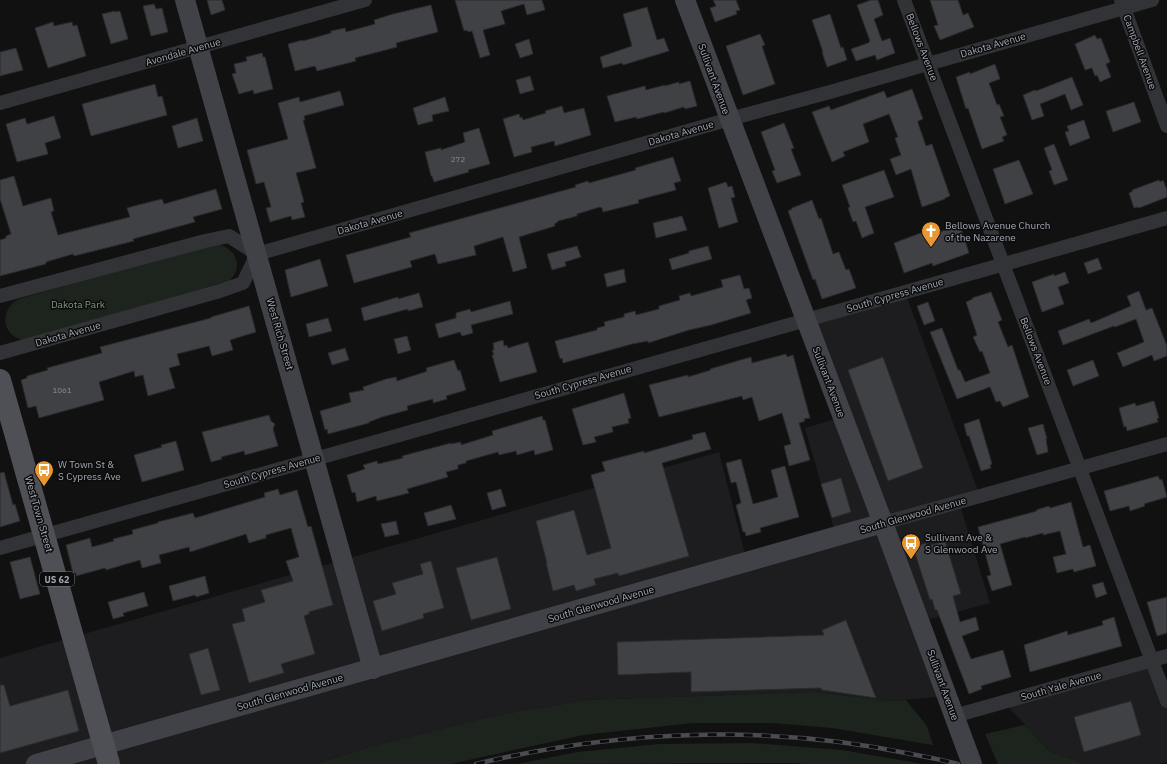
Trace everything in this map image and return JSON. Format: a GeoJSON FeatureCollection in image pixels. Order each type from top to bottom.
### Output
{"type":"FeatureCollection","features":[{"type":"Feature","properties":{"kind":"main road","name":"West Town Street"},"geometry":{"type":"LineString","coordinates":[[0,380],[107,754]]}},
{"type":"Feature","properties":{"kind":"street","name":"West Rich Street"},"geometry":{"type":"LineString","coordinates":[[185,0],[373,668]]}},
{"type":"Feature","properties":{"kind":"street","name":"Avondale Avenue"},"geometry":{"type":"LineString","coordinates":[[0,103],[365,0]]}},
{"type":"Feature","properties":{"kind":"street","name":"Sullivant Avenue"},"geometry":{"type":"LineString","coordinates":[[685,0],[883,523],[972,764]]}},
{"type":"Feature","properties":{"kind":"street","name":"Bellows Avenue"},"geometry":{"type":"LineString","coordinates":[[904,0],[1167,701]]}},
{"type":"Feature","properties":{"kind":"street","name":"Dakota Avenue"},"geometry":{"type":"LineString","coordinates":[[0,352],[220,291],[243,283],[257,254],[928,64],[1123,4],[1152,0]]}},
{"type":"Feature","properties":{"kind":"street","name":"Campbell Avenue"},"geometry":{"type":"LineString","coordinates":[[1123,4],[1167,126]]}},
{"type":"Feature","properties":{"kind":"street","name":"South Cypress Avenue"},"geometry":{"type":"LineString","coordinates":[[0,548],[1167,218]]}},
{"type":"Feature","properties":{"kind":"street"},"geometry":{"type":"LineString","coordinates":[[0,296],[205,241],[230,236],[257,254]]}},
{"type":"Feature","properties":{"kind":"street","name":"South Glenwood Avenue"},"geometry":{"type":"LineString","coordinates":[[36,764],[107,754],[373,668],[1167,444]]}},
{"type":"Feature","properties":{"kind":"street","name":"South Yale Avenue"},"geometry":{"type":"LineString","coordinates":[[954,716],[1167,656]]}},
{"type":"Feature","properties":{"kind":"shaded area"},"geometry":{"type":"Polygon","coordinates":[[[905,292],[980,496],[959,502],[990,603],[919,622],[947,696],[890,701],[815,692],[588,700],[498,715],[370,747],[313,764],[0,764],[0,658],[719,452],[747,562],[836,536],[805,428],[842,417],[806,320],[905,292]]]}},
{"type":"Feature","properties":{"kind":"shaded area"},"geometry":{"type":"Polygon","coordinates":[[[1152,660],[1167,701],[1167,762],[1157,764],[1085,764],[1049,751],[1004,702],[1152,660]]]}},
{"type":"Feature","properties":{"kind":"green space","name":"Dakota Park"},"geometry":{"type":"Polygon","coordinates":[[[214,244],[227,248],[232,252],[235,258],[237,263],[236,269],[234,275],[229,281],[24,340],[10,333],[7,328],[5,321],[8,309],[19,299],[214,244]]]}},
{"type":"Feature","properties":{"kind":"green space"},"geometry":{"type":"Polygon","coordinates":[[[815,692],[890,701],[906,700],[927,726],[933,745],[832,728],[772,723],[693,723],[583,735],[450,764],[314,764],[370,747],[498,715],[588,700],[815,692]]]}},
{"type":"Feature","properties":{"kind":"green space"},"geometry":{"type":"Polygon","coordinates":[[[1025,725],[1049,751],[1085,764],[998,764],[985,734],[1025,725]]]}},
{"type":"Feature","properties":{"kind":"green space"},"geometry":{"type":"Polygon","coordinates":[[[752,743],[842,750],[923,764],[517,764],[578,752],[659,744],[752,743]]]}},
{"type":"Feature","properties":{"kind":"building"},"geometry":{"type":"Polygon","coordinates":[[[207,0],[222,0],[225,10],[211,15],[207,0]]]}},
{"type":"Feature","properties":{"kind":"building"},"geometry":{"type":"Polygon","coordinates":[[[455,0],[542,0],[545,10],[527,15],[524,4],[501,11],[505,24],[483,30],[490,55],[480,58],[472,31],[464,31],[455,0]]]}},
{"type":"Feature","properties":{"kind":"building"},"geometry":{"type":"Polygon","coordinates":[[[713,0],[736,0],[740,10],[736,11],[737,14],[715,22],[710,8],[716,6],[713,0]]]}},
{"type":"Feature","properties":{"kind":"building"},"geometry":{"type":"Polygon","coordinates":[[[871,0],[878,0],[883,15],[874,19],[882,41],[890,38],[895,53],[877,60],[875,55],[856,61],[851,49],[870,41],[857,5],[871,0]]]}},
{"type":"Feature","properties":{"kind":"building"},"geometry":{"type":"Polygon","coordinates":[[[930,0],[958,0],[963,15],[968,13],[974,27],[940,40],[934,26],[938,25],[930,0]]]}},
{"type":"Feature","properties":{"kind":"building"},"geometry":{"type":"Polygon","coordinates":[[[154,4],[156,9],[162,8],[168,32],[151,36],[143,6],[154,4]]]}},
{"type":"Feature","properties":{"kind":"building"},"geometry":{"type":"Polygon","coordinates":[[[431,5],[438,32],[396,43],[397,47],[355,58],[356,61],[317,71],[315,66],[295,71],[288,44],[345,28],[346,32],[375,24],[374,20],[431,5]]]}},
{"type":"Feature","properties":{"kind":"building"},"geometry":{"type":"Polygon","coordinates":[[[647,7],[657,40],[664,38],[669,51],[623,65],[622,63],[603,68],[600,57],[632,46],[623,14],[647,7]]]}},
{"type":"Feature","properties":{"kind":"building"},"geometry":{"type":"Polygon","coordinates":[[[120,11],[128,39],[111,44],[102,14],[120,11]]]}},
{"type":"Feature","properties":{"kind":"building"},"geometry":{"type":"Polygon","coordinates":[[[830,14],[841,48],[843,47],[847,60],[827,67],[812,20],[830,14]]]}},
{"type":"Feature","properties":{"kind":"building"},"geometry":{"type":"Polygon","coordinates":[[[53,22],[54,26],[72,22],[73,26],[77,25],[86,56],[48,68],[35,28],[53,22]]]}},
{"type":"Feature","properties":{"kind":"building"},"geometry":{"type":"Polygon","coordinates":[[[760,34],[765,45],[762,46],[775,84],[743,95],[726,46],[760,34]]]}},
{"type":"Feature","properties":{"kind":"building"},"geometry":{"type":"Polygon","coordinates":[[[1095,35],[1097,39],[1101,38],[1110,62],[1106,64],[1111,77],[1100,82],[1097,75],[1095,76],[1092,68],[1085,70],[1075,44],[1095,35]]]}},
{"type":"Feature","properties":{"kind":"building"},"geometry":{"type":"Polygon","coordinates":[[[529,39],[533,54],[520,58],[515,44],[529,39]]]}},
{"type":"Feature","properties":{"kind":"building"},"geometry":{"type":"Polygon","coordinates":[[[16,48],[23,70],[0,76],[0,52],[16,48]]]}},
{"type":"Feature","properties":{"kind":"building"},"geometry":{"type":"Polygon","coordinates":[[[262,53],[263,57],[265,57],[273,89],[254,94],[253,90],[239,94],[232,74],[236,73],[234,64],[247,61],[246,57],[262,53]]]}},
{"type":"Feature","properties":{"kind":"building"},"geometry":{"type":"Polygon","coordinates":[[[995,64],[1000,79],[989,83],[997,105],[999,104],[1004,116],[1000,117],[1007,135],[1002,137],[1004,141],[982,149],[968,108],[966,109],[956,77],[970,72],[970,74],[995,64]]]}},
{"type":"Feature","properties":{"kind":"building"},"geometry":{"type":"Polygon","coordinates":[[[530,76],[534,90],[520,94],[516,80],[530,76]]]}},
{"type":"Feature","properties":{"kind":"building"},"geometry":{"type":"Polygon","coordinates":[[[1072,77],[1083,105],[1071,110],[1065,94],[1040,104],[1044,116],[1032,120],[1023,95],[1072,77]]]}},
{"type":"Feature","properties":{"kind":"building"},"geometry":{"type":"Polygon","coordinates":[[[690,81],[697,106],[685,109],[684,107],[637,119],[636,117],[615,122],[607,96],[645,86],[646,90],[679,82],[679,84],[690,81]]]}},
{"type":"Feature","properties":{"kind":"building"},"geometry":{"type":"Polygon","coordinates":[[[155,84],[158,97],[162,96],[167,115],[91,136],[82,104],[155,84]]]}},
{"type":"Feature","properties":{"kind":"building"},"geometry":{"type":"Polygon","coordinates":[[[912,89],[923,119],[918,121],[918,123],[926,146],[932,144],[950,196],[922,207],[911,169],[896,175],[890,159],[901,155],[895,138],[898,137],[889,114],[863,124],[869,142],[843,152],[845,156],[832,162],[812,112],[829,106],[831,110],[884,91],[887,98],[912,89]]]}},
{"type":"Feature","properties":{"kind":"building"},"geometry":{"type":"Polygon","coordinates":[[[340,91],[344,105],[304,116],[305,120],[303,120],[316,168],[296,173],[304,202],[301,203],[305,217],[292,220],[291,216],[270,222],[266,208],[271,207],[264,182],[256,184],[247,150],[288,139],[278,103],[299,97],[300,102],[340,91]]]}},
{"type":"Feature","properties":{"kind":"building"},"geometry":{"type":"Polygon","coordinates":[[[445,97],[449,111],[432,115],[433,121],[418,125],[413,108],[445,97]]]}},
{"type":"Feature","properties":{"kind":"building"},"geometry":{"type":"Polygon","coordinates":[[[1134,102],[1141,122],[1113,132],[1106,111],[1134,102]]]}},
{"type":"Feature","properties":{"kind":"building"},"geometry":{"type":"Polygon","coordinates":[[[562,106],[564,113],[584,108],[591,135],[555,146],[554,141],[531,147],[532,152],[514,157],[503,119],[519,114],[520,118],[522,117],[523,120],[562,106]]]}},
{"type":"Feature","properties":{"kind":"building"},"geometry":{"type":"Polygon","coordinates":[[[54,116],[61,138],[45,143],[48,154],[17,162],[6,124],[25,118],[27,124],[54,116]]]}},
{"type":"Feature","properties":{"kind":"building"},"geometry":{"type":"Polygon","coordinates":[[[197,118],[203,141],[178,148],[172,126],[197,118]]]}},
{"type":"Feature","properties":{"kind":"building"},"geometry":{"type":"Polygon","coordinates":[[[1084,120],[1090,138],[1070,146],[1065,132],[1069,131],[1067,126],[1084,120]]]}},
{"type":"Feature","properties":{"kind":"building"},"geometry":{"type":"Polygon","coordinates":[[[784,123],[794,148],[791,149],[801,175],[777,183],[772,171],[775,170],[761,132],[784,123]]]}},
{"type":"Feature","properties":{"kind":"building"},"geometry":{"type":"Polygon","coordinates":[[[479,128],[490,164],[434,182],[425,152],[441,148],[441,150],[465,142],[463,133],[479,128]]]}},
{"type":"Feature","properties":{"kind":"building"},"geometry":{"type":"Polygon","coordinates":[[[1054,144],[1068,180],[1054,185],[1049,171],[1052,170],[1044,148],[1054,144]]]}},
{"type":"Feature","properties":{"kind":"building"},"geometry":{"type":"Polygon","coordinates":[[[673,157],[681,181],[674,183],[676,190],[638,200],[639,203],[603,212],[602,208],[600,207],[577,214],[577,216],[558,221],[554,224],[555,226],[519,237],[527,268],[513,272],[503,237],[474,246],[476,255],[438,264],[435,254],[410,261],[412,267],[354,283],[346,255],[411,237],[409,233],[576,187],[575,185],[588,181],[589,183],[636,170],[635,168],[673,157]]]}},
{"type":"Feature","properties":{"kind":"building"},"geometry":{"type":"Polygon","coordinates":[[[1019,160],[1033,194],[1005,204],[993,169],[1019,160]]]}},
{"type":"Feature","properties":{"kind":"building"},"geometry":{"type":"Polygon","coordinates":[[[884,170],[894,197],[865,207],[874,233],[862,238],[856,221],[853,222],[848,208],[850,207],[842,185],[884,170]]]}},
{"type":"Feature","properties":{"kind":"building"},"geometry":{"type":"Polygon","coordinates":[[[14,176],[23,206],[51,198],[54,211],[51,212],[58,235],[130,217],[127,208],[162,199],[164,204],[216,189],[222,209],[193,217],[195,222],[133,239],[134,241],[74,256],[73,254],[46,262],[46,264],[0,276],[0,240],[11,234],[0,199],[0,180],[14,176]]]}},
{"type":"Feature","properties":{"kind":"building"},"geometry":{"type":"Polygon","coordinates":[[[1159,180],[1160,182],[1163,180],[1167,190],[1167,197],[1139,208],[1134,208],[1129,193],[1133,191],[1132,190],[1159,180]]]}},
{"type":"Feature","properties":{"kind":"building"},"geometry":{"type":"Polygon","coordinates":[[[726,182],[728,187],[732,186],[735,197],[731,198],[738,222],[719,228],[708,188],[726,182]]]}},
{"type":"Feature","properties":{"kind":"building"},"geometry":{"type":"Polygon","coordinates":[[[812,200],[819,219],[821,218],[833,254],[839,252],[846,270],[849,269],[856,288],[822,299],[815,279],[813,280],[788,211],[812,200]]]}},
{"type":"Feature","properties":{"kind":"building"},"geometry":{"type":"Polygon","coordinates":[[[682,216],[687,230],[656,238],[653,223],[682,216]]]}},
{"type":"Feature","properties":{"kind":"building","name":"Bellows Avenue Church of the Nazarene"},"geometry":{"type":"Polygon","coordinates":[[[960,225],[969,253],[933,266],[932,263],[904,273],[894,243],[926,231],[928,236],[960,225]]]}},
{"type":"Feature","properties":{"kind":"building"},"geometry":{"type":"Polygon","coordinates":[[[577,246],[581,257],[565,262],[566,266],[552,270],[547,254],[577,246]]]}},
{"type":"Feature","properties":{"kind":"building"},"geometry":{"type":"Polygon","coordinates":[[[708,246],[712,259],[672,270],[669,259],[689,253],[689,251],[708,246]]]}},
{"type":"Feature","properties":{"kind":"building"},"geometry":{"type":"Polygon","coordinates":[[[1098,258],[1102,269],[1088,274],[1084,263],[1098,258]]]}},
{"type":"Feature","properties":{"kind":"building"},"geometry":{"type":"Polygon","coordinates":[[[320,259],[328,286],[291,297],[285,270],[320,259]]]}},
{"type":"Feature","properties":{"kind":"building"},"geometry":{"type":"Polygon","coordinates":[[[624,269],[626,282],[607,287],[604,274],[624,269]]]}},
{"type":"Feature","properties":{"kind":"building"},"geometry":{"type":"Polygon","coordinates":[[[1065,272],[1069,283],[1058,287],[1064,304],[1042,312],[1032,282],[1054,274],[1054,276],[1065,272]]]}},
{"type":"Feature","properties":{"kind":"building"},"geometry":{"type":"Polygon","coordinates":[[[740,275],[744,289],[749,288],[752,298],[746,300],[751,313],[648,343],[648,341],[632,344],[563,363],[562,358],[560,359],[555,341],[597,330],[597,328],[605,326],[604,322],[624,317],[624,314],[635,311],[636,315],[659,309],[659,306],[680,300],[679,296],[690,293],[691,296],[723,287],[721,280],[740,275]]]}},
{"type":"Feature","properties":{"kind":"building"},"geometry":{"type":"Polygon","coordinates":[[[1139,291],[1146,310],[1152,308],[1167,346],[1167,356],[1154,361],[1152,355],[1123,367],[1117,353],[1144,342],[1136,319],[1063,345],[1058,331],[1089,319],[1091,323],[1131,306],[1127,296],[1139,291]]]}},
{"type":"Feature","properties":{"kind":"building"},"geometry":{"type":"Polygon","coordinates":[[[991,292],[1002,320],[998,322],[1008,347],[1012,345],[1029,397],[1003,407],[1000,401],[996,402],[990,387],[957,399],[930,332],[942,328],[958,370],[960,370],[965,382],[990,373],[982,351],[980,352],[973,337],[977,335],[966,302],[973,299],[972,298],[991,292]]]}},
{"type":"Feature","properties":{"kind":"building"},"geometry":{"type":"Polygon","coordinates":[[[419,293],[423,307],[408,311],[408,309],[364,321],[361,308],[398,297],[398,299],[419,293]]]}},
{"type":"Feature","properties":{"kind":"building"},"geometry":{"type":"Polygon","coordinates":[[[510,301],[513,314],[471,325],[473,333],[462,336],[460,332],[439,338],[435,324],[456,318],[456,313],[470,309],[471,312],[510,301]]]}},
{"type":"Feature","properties":{"kind":"building"},"geometry":{"type":"Polygon","coordinates":[[[928,302],[935,321],[924,325],[917,306],[928,302]]]}},
{"type":"Feature","properties":{"kind":"building"},"geometry":{"type":"Polygon","coordinates":[[[249,306],[256,332],[230,340],[233,350],[212,356],[209,346],[177,354],[180,365],[169,368],[175,388],[148,396],[143,375],[135,377],[134,371],[99,382],[104,400],[39,418],[36,406],[28,408],[21,380],[27,378],[27,376],[48,370],[47,368],[102,353],[100,347],[211,318],[249,306]]]}},
{"type":"Feature","properties":{"kind":"building"},"geometry":{"type":"Polygon","coordinates":[[[328,318],[332,331],[309,337],[306,324],[328,318]]]}},
{"type":"Feature","properties":{"kind":"building"},"geometry":{"type":"Polygon","coordinates":[[[407,336],[411,350],[398,354],[394,339],[407,336]]]}},
{"type":"Feature","properties":{"kind":"building"},"geometry":{"type":"Polygon","coordinates":[[[503,340],[504,346],[507,345],[508,348],[528,342],[537,372],[500,382],[492,355],[494,355],[492,350],[494,350],[493,343],[503,340]]]}},
{"type":"Feature","properties":{"kind":"building"},"geometry":{"type":"Polygon","coordinates":[[[345,348],[349,360],[332,365],[328,353],[345,348]]]}},
{"type":"Feature","properties":{"kind":"building"},"geometry":{"type":"Polygon","coordinates":[[[786,354],[787,357],[793,355],[810,418],[804,419],[805,421],[799,423],[810,460],[789,466],[784,446],[791,444],[782,413],[759,421],[752,397],[743,400],[742,396],[659,417],[649,385],[688,375],[688,377],[751,357],[752,363],[786,354]]]}},
{"type":"Feature","properties":{"kind":"building"},"geometry":{"type":"Polygon","coordinates":[[[883,357],[923,468],[888,481],[848,370],[883,357]]]}},
{"type":"Feature","properties":{"kind":"building"},"geometry":{"type":"Polygon","coordinates":[[[454,360],[458,371],[460,370],[466,390],[446,396],[447,399],[433,403],[433,399],[407,406],[408,410],[382,417],[369,423],[328,434],[327,429],[325,430],[320,411],[351,402],[349,393],[364,390],[363,387],[386,379],[396,377],[397,381],[425,372],[427,371],[426,368],[454,360]]]}},
{"type":"Feature","properties":{"kind":"building"},"geometry":{"type":"Polygon","coordinates":[[[1093,360],[1099,376],[1073,386],[1067,370],[1093,360]]]}},
{"type":"Feature","properties":{"kind":"building"},"geometry":{"type":"Polygon","coordinates":[[[624,393],[631,418],[628,419],[629,423],[612,427],[613,432],[594,437],[596,442],[583,445],[572,409],[624,393]]]}},
{"type":"Feature","properties":{"kind":"building"},"geometry":{"type":"Polygon","coordinates":[[[1154,401],[1159,418],[1157,418],[1158,422],[1127,431],[1126,426],[1124,427],[1119,408],[1135,403],[1136,406],[1154,401]]]}},
{"type":"Feature","properties":{"kind":"building"},"geometry":{"type":"Polygon","coordinates":[[[269,415],[271,421],[275,424],[273,429],[278,446],[245,455],[244,451],[221,457],[222,459],[211,462],[202,432],[269,415]]]}},
{"type":"Feature","properties":{"kind":"building"},"geometry":{"type":"Polygon","coordinates":[[[542,416],[543,420],[545,420],[553,450],[535,455],[534,450],[517,455],[516,451],[499,455],[498,452],[466,461],[466,463],[458,465],[458,469],[446,472],[448,477],[407,489],[409,493],[377,501],[376,496],[357,502],[355,492],[352,493],[347,475],[365,469],[363,465],[377,461],[378,464],[403,458],[402,456],[451,443],[461,442],[461,445],[493,435],[492,431],[542,416]]]}},
{"type":"Feature","properties":{"kind":"building"},"geometry":{"type":"Polygon","coordinates":[[[979,419],[992,464],[990,465],[991,468],[981,471],[969,436],[967,436],[964,424],[979,419]]]}},
{"type":"Feature","properties":{"kind":"building"},"geometry":{"type":"Polygon","coordinates":[[[1043,424],[1047,439],[1048,452],[1037,455],[1028,428],[1043,424]]]}},
{"type":"Feature","properties":{"kind":"building"},"geometry":{"type":"Polygon","coordinates":[[[705,432],[711,449],[662,463],[689,556],[619,576],[618,573],[594,579],[596,585],[576,591],[574,585],[553,591],[536,521],[574,510],[587,555],[611,548],[591,475],[605,471],[602,462],[644,451],[644,453],[693,439],[692,435],[705,432]]]}},
{"type":"Feature","properties":{"kind":"building"},"geometry":{"type":"Polygon","coordinates":[[[176,441],[184,470],[142,482],[134,455],[162,447],[161,445],[176,441]]]}},
{"type":"Feature","properties":{"kind":"building"},"geometry":{"type":"Polygon","coordinates":[[[741,459],[753,504],[778,497],[771,470],[785,466],[799,517],[760,528],[761,532],[746,536],[745,532],[743,532],[736,505],[741,503],[736,482],[731,483],[726,463],[741,459]]]}},
{"type":"Feature","properties":{"kind":"building"},"geometry":{"type":"Polygon","coordinates":[[[4,472],[13,505],[15,504],[20,521],[0,527],[0,473],[4,472]]]}},
{"type":"Feature","properties":{"kind":"building"},"geometry":{"type":"Polygon","coordinates":[[[1158,476],[1160,480],[1162,479],[1167,497],[1144,504],[1145,506],[1130,511],[1129,506],[1110,511],[1104,491],[1158,476]]]}},
{"type":"Feature","properties":{"kind":"building"},"geometry":{"type":"Polygon","coordinates":[[[841,478],[851,512],[832,518],[821,484],[841,478]]]}},
{"type":"Feature","properties":{"kind":"building"},"geometry":{"type":"Polygon","coordinates":[[[278,489],[280,495],[297,490],[308,527],[311,526],[333,605],[309,612],[309,614],[304,616],[315,654],[281,664],[284,673],[249,683],[232,624],[245,621],[242,609],[265,602],[261,590],[293,581],[286,561],[299,557],[291,528],[266,535],[266,538],[249,543],[246,534],[190,552],[189,547],[159,555],[161,563],[142,568],[140,560],[106,570],[105,568],[76,576],[76,573],[73,573],[66,545],[90,538],[92,547],[114,541],[113,539],[133,534],[132,530],[193,513],[195,518],[265,497],[264,493],[278,489]]]}},
{"type":"Feature","properties":{"kind":"building"},"geometry":{"type":"Polygon","coordinates":[[[501,489],[506,506],[492,510],[487,493],[501,489]]]}},
{"type":"Feature","properties":{"kind":"building"},"geometry":{"type":"Polygon","coordinates":[[[1071,502],[1083,547],[1090,545],[1096,566],[1074,572],[1073,569],[1057,573],[1053,557],[1066,554],[1060,531],[1025,537],[1000,544],[1012,585],[992,591],[987,576],[991,575],[978,527],[1037,511],[1036,510],[1049,506],[1050,508],[1071,502]]]}},
{"type":"Feature","properties":{"kind":"building"},"geometry":{"type":"Polygon","coordinates":[[[451,505],[456,519],[428,526],[424,513],[451,505]]]}},
{"type":"Feature","properties":{"kind":"building"},"geometry":{"type":"Polygon","coordinates":[[[396,521],[399,534],[385,537],[381,524],[396,521]]]}},
{"type":"Feature","properties":{"kind":"building"},"geometry":{"type":"Polygon","coordinates":[[[945,541],[961,594],[953,596],[960,622],[976,617],[979,630],[962,636],[971,659],[1003,650],[1011,677],[981,686],[982,689],[969,694],[937,610],[935,610],[932,599],[930,600],[913,547],[926,543],[927,546],[945,541]]]}},
{"type":"Feature","properties":{"kind":"building"},"geometry":{"type":"Polygon","coordinates":[[[30,557],[40,594],[20,599],[10,562],[30,557]]]}},
{"type":"Feature","properties":{"kind":"building"},"geometry":{"type":"Polygon","coordinates":[[[497,557],[511,609],[471,620],[456,568],[497,557]]]}},
{"type":"Feature","properties":{"kind":"building"},"geometry":{"type":"Polygon","coordinates":[[[431,561],[444,608],[423,614],[424,618],[382,631],[373,601],[396,594],[392,583],[423,574],[420,564],[431,561]]]}},
{"type":"Feature","properties":{"kind":"building"},"geometry":{"type":"Polygon","coordinates":[[[205,576],[209,593],[173,601],[169,586],[205,576]]]}},
{"type":"Feature","properties":{"kind":"building"},"geometry":{"type":"Polygon","coordinates":[[[1103,582],[1107,594],[1096,598],[1092,585],[1103,582]]]}},
{"type":"Feature","properties":{"kind":"building"},"geometry":{"type":"Polygon","coordinates":[[[144,592],[148,606],[123,613],[124,616],[113,619],[108,602],[144,592]]]}},
{"type":"Feature","properties":{"kind":"building"},"geometry":{"type":"Polygon","coordinates":[[[1167,597],[1167,633],[1157,636],[1147,602],[1167,597]]]}},
{"type":"Feature","properties":{"kind":"building"},"geometry":{"type":"Polygon","coordinates":[[[1114,617],[1122,646],[1030,672],[1024,645],[1067,631],[1068,635],[1103,625],[1102,621],[1114,617]]]}},
{"type":"Feature","properties":{"kind":"building"},"geometry":{"type":"Polygon","coordinates":[[[846,620],[876,698],[822,690],[821,688],[691,692],[691,672],[618,675],[617,642],[824,635],[822,630],[846,620]]]}},
{"type":"Feature","properties":{"kind":"building"},"geometry":{"type":"Polygon","coordinates":[[[208,648],[220,690],[201,695],[189,654],[208,648]]]}},
{"type":"Feature","properties":{"kind":"building"},"geometry":{"type":"Polygon","coordinates":[[[0,685],[4,685],[10,706],[68,690],[79,731],[0,753],[0,685]]]}},
{"type":"Feature","properties":{"kind":"building"},"geometry":{"type":"Polygon","coordinates":[[[1131,701],[1141,735],[1084,752],[1074,717],[1131,701]]]}},
{"type":"Feature","properties":{"kind":"railway"},"geometry":{"type":"LineString","coordinates":[[476,764],[584,744],[638,738],[693,735],[748,735],[803,738],[857,744],[958,764]]}},
{"type":"Feature","properties":{"kind":"place","name":"Bellows Avenue Church of the Nazarene"},"geometry":{"type":"Point","coordinates":[931,248]}},
{"type":"Feature","properties":{"kind":"place","name":"W Town St & S Cypress Ave"},"geometry":{"type":"Point","coordinates":[44,487]}},
{"type":"Feature","properties":{"kind":"place","name":"Sullivant Ave & S Glenwood Ave"},"geometry":{"type":"Point","coordinates":[911,560]}}]}
